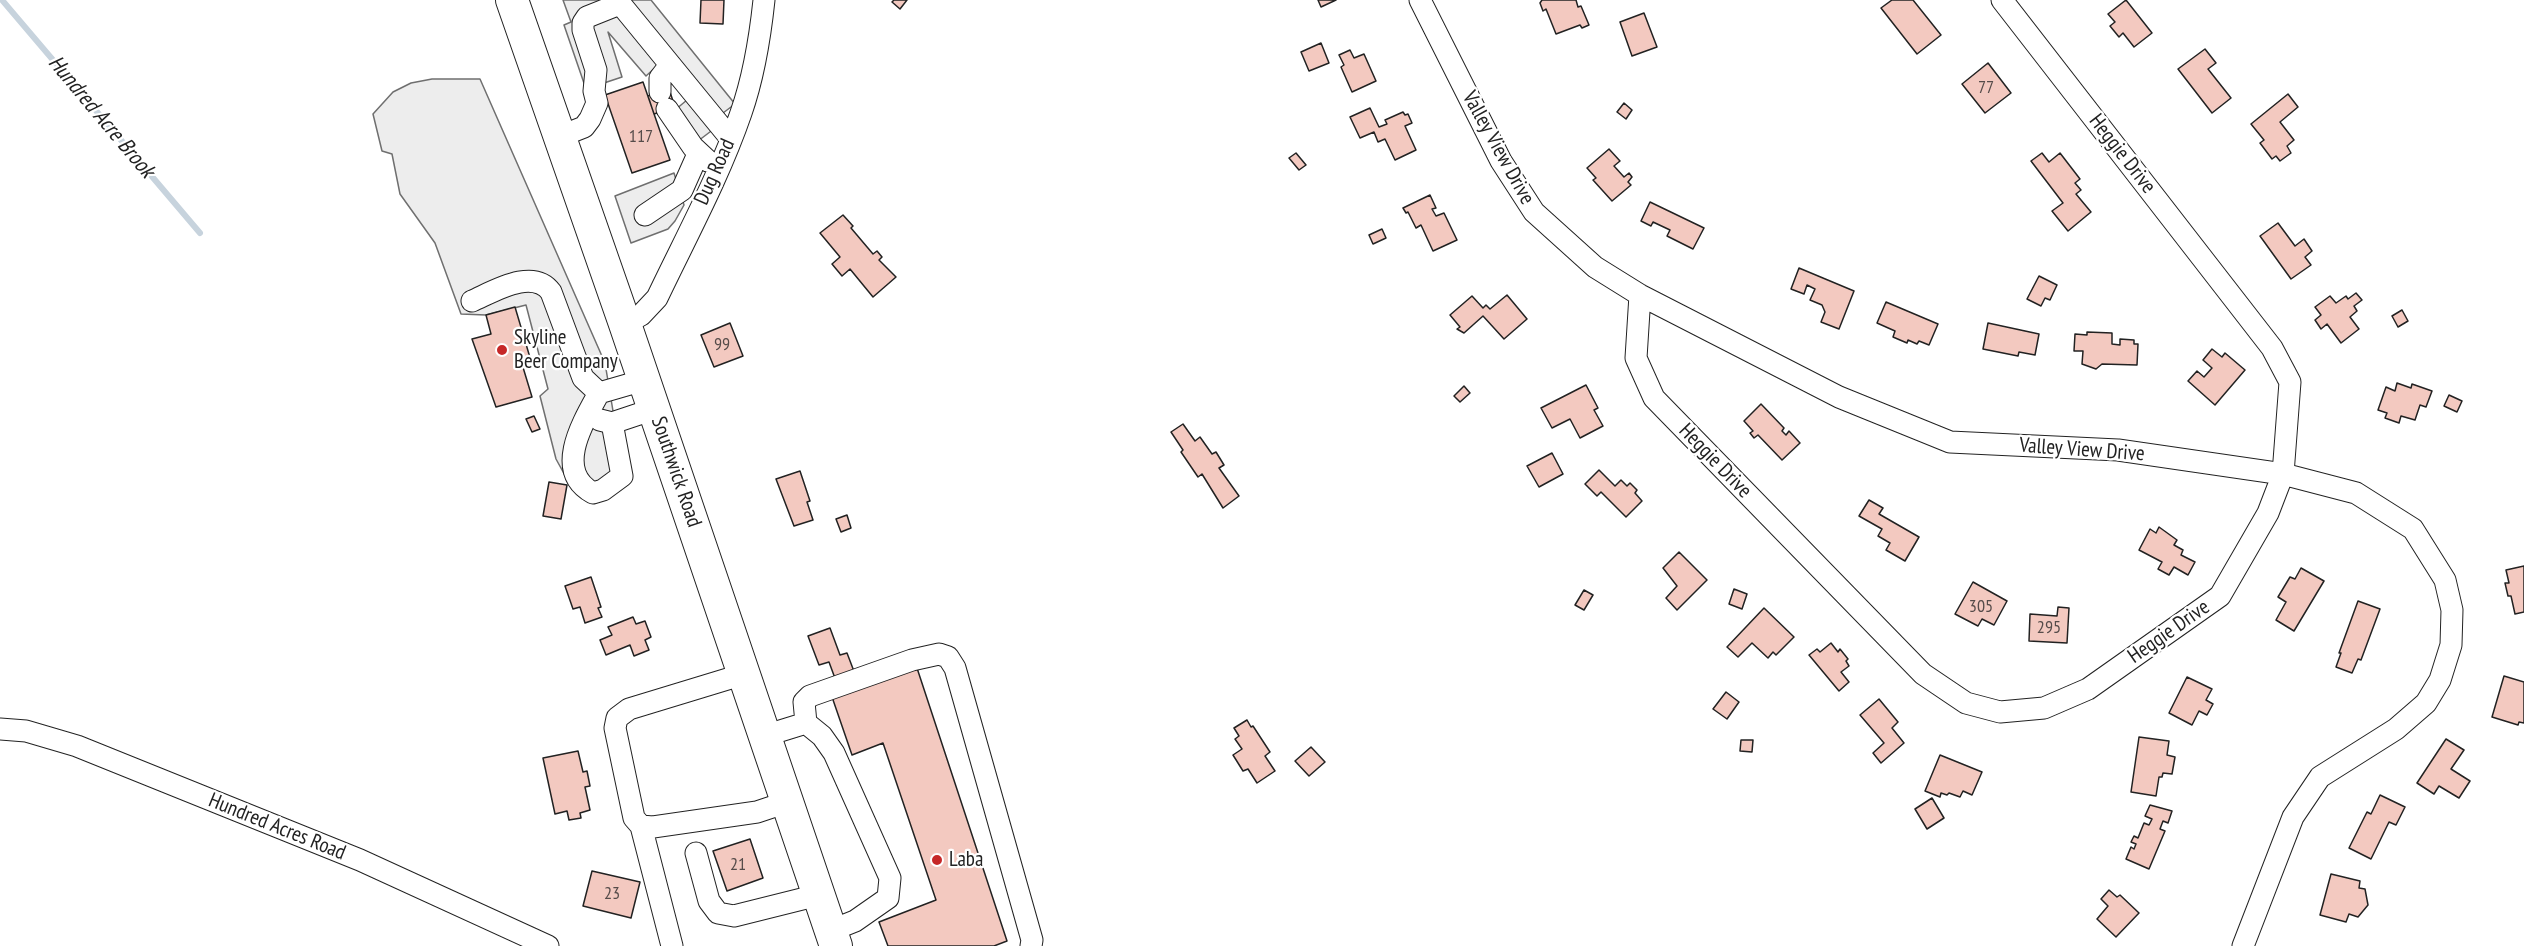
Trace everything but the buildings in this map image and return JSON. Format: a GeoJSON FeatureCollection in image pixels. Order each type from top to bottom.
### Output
{"type":"FeatureCollection","features":[{"type":"Feature","properties":{"kind":"highway","name":"Southwick Road"},"geometry":{"type":"LineString","coordinates":[[512,0],[561,136],[833,939]]}},
{"type":"Feature","properties":{"kind":"street","name":"Dug Road"},"geometry":{"type":"LineString","coordinates":[[625,324],[641,315],[657,298],[731,139],[741,114],[755,63],[764,0]]}},
{"type":"Feature","properties":{"kind":"street","name":"Valley View Drive"},"geometry":{"type":"LineString","coordinates":[[1420,0],[1501,161],[1534,212],[1595,267],[1640,295],[1839,397],[1950,442],[2118,450],[2283,474],[2356,493],[2413,529],[2445,580],[2452,610],[2451,645],[2440,680],[2426,703],[2397,729],[2320,777],[2293,817],[2243,946]]}},
{"type":"Feature","properties":{"kind":"street","name":"Heggie Drive"},"geometry":{"type":"LineString","coordinates":[[1640,295],[1636,358],[1654,398],[1923,674],[1966,703],[2000,712],[2044,708],[2088,689],[2220,596],[2268,513],[2283,474],[2290,382],[2272,348],[2002,0]]}},
{"type":"Feature","properties":{"kind":"street"},"geometry":{"type":"LineString","coordinates":[[561,136],[584,127],[595,109],[594,87],[597,74],[583,30],[583,23],[587,17],[610,6],[621,6],[731,139]]}},
{"type":"Feature","properties":{"kind":"street"},"geometry":{"type":"LineString","coordinates":[[670,65],[660,78],[663,101],[698,154],[718,168]]}},
{"type":"Feature","properties":{"kind":"street"},"geometry":{"type":"LineString","coordinates":[[645,215],[682,190],[698,154]]}},
{"type":"Feature","properties":{"kind":"street"},"geometry":{"type":"LineString","coordinates":[[472,301],[509,285],[532,281],[545,284],[551,292],[583,378],[599,393]]}},
{"type":"Feature","properties":{"kind":"street"},"geometry":{"type":"LineString","coordinates":[[612,423],[622,476],[603,490],[593,493],[578,481],[571,456],[586,417],[599,393],[644,380]]}},
{"type":"Feature","properties":{"kind":"street"},"geometry":{"type":"LineString","coordinates":[[586,417],[612,423],[654,409]]}},
{"type":"Feature","properties":{"kind":"street"},"geometry":{"type":"LineString","coordinates":[[833,939],[888,898],[890,878],[834,753],[822,736],[806,723],[804,702],[810,696],[912,660],[939,654],[948,657],[955,668],[1032,940],[1031,946]]}},
{"type":"Feature","properties":{"kind":"street"},"geometry":{"type":"LineString","coordinates":[[672,946],[641,826],[634,818],[615,728],[617,718],[628,709],[744,674]]}},
{"type":"Feature","properties":{"kind":"street"},"geometry":{"type":"LineString","coordinates":[[764,736],[806,723]]}},
{"type":"Feature","properties":{"kind":"street","name":"Hundred Acres Road"},"geometry":{"type":"LineString","coordinates":[[0,729],[26,731],[77,746],[360,860],[548,946]]}},
{"type":"Feature","properties":{"kind":"street"},"geometry":{"type":"LineString","coordinates":[[641,826],[653,827],[757,812],[787,802]]}},
{"type":"Feature","properties":{"kind":"street"},"geometry":{"type":"LineString","coordinates":[[696,853],[709,901],[718,913],[734,916],[818,895]]}},
{"type":"Feature","properties":{"kind":"shaded area"},"geometry":{"type":"Polygon","coordinates":[[[563,0],[651,0],[735,104],[723,113],[727,119],[698,141],[675,110],[687,100],[657,66],[646,76],[608,32],[622,77],[586,89],[564,25],[571,22],[563,0]]]}},
{"type":"Feature","properties":{"kind":"shaded area"},"geometry":{"type":"Polygon","coordinates":[[[432,79],[480,79],[605,363],[616,429],[628,471],[573,490],[556,459],[540,396],[548,389],[526,305],[486,315],[461,314],[435,243],[400,194],[392,154],[382,151],[373,114],[393,92],[411,83],[432,79]]]}},
{"type":"Feature","properties":{"kind":"shaded area"},"geometry":{"type":"Polygon","coordinates":[[[674,173],[684,205],[675,221],[668,229],[631,243],[615,196],[674,173]]]}},
{"type":"Feature","properties":{"kind":"waterway","name":"Hundred Acre Brook"},"geometry":{"type":"LineString","coordinates":[[2,0],[200,233]]}},
{"type":"Feature","properties":{"kind":"place","name":"Skyline Beer Company"},"geometry":{"type":"Point","coordinates":[502,350]}},
{"type":"Feature","properties":{"kind":"place","name":"Laba"},"geometry":{"type":"Point","coordinates":[937,860]}}]}
